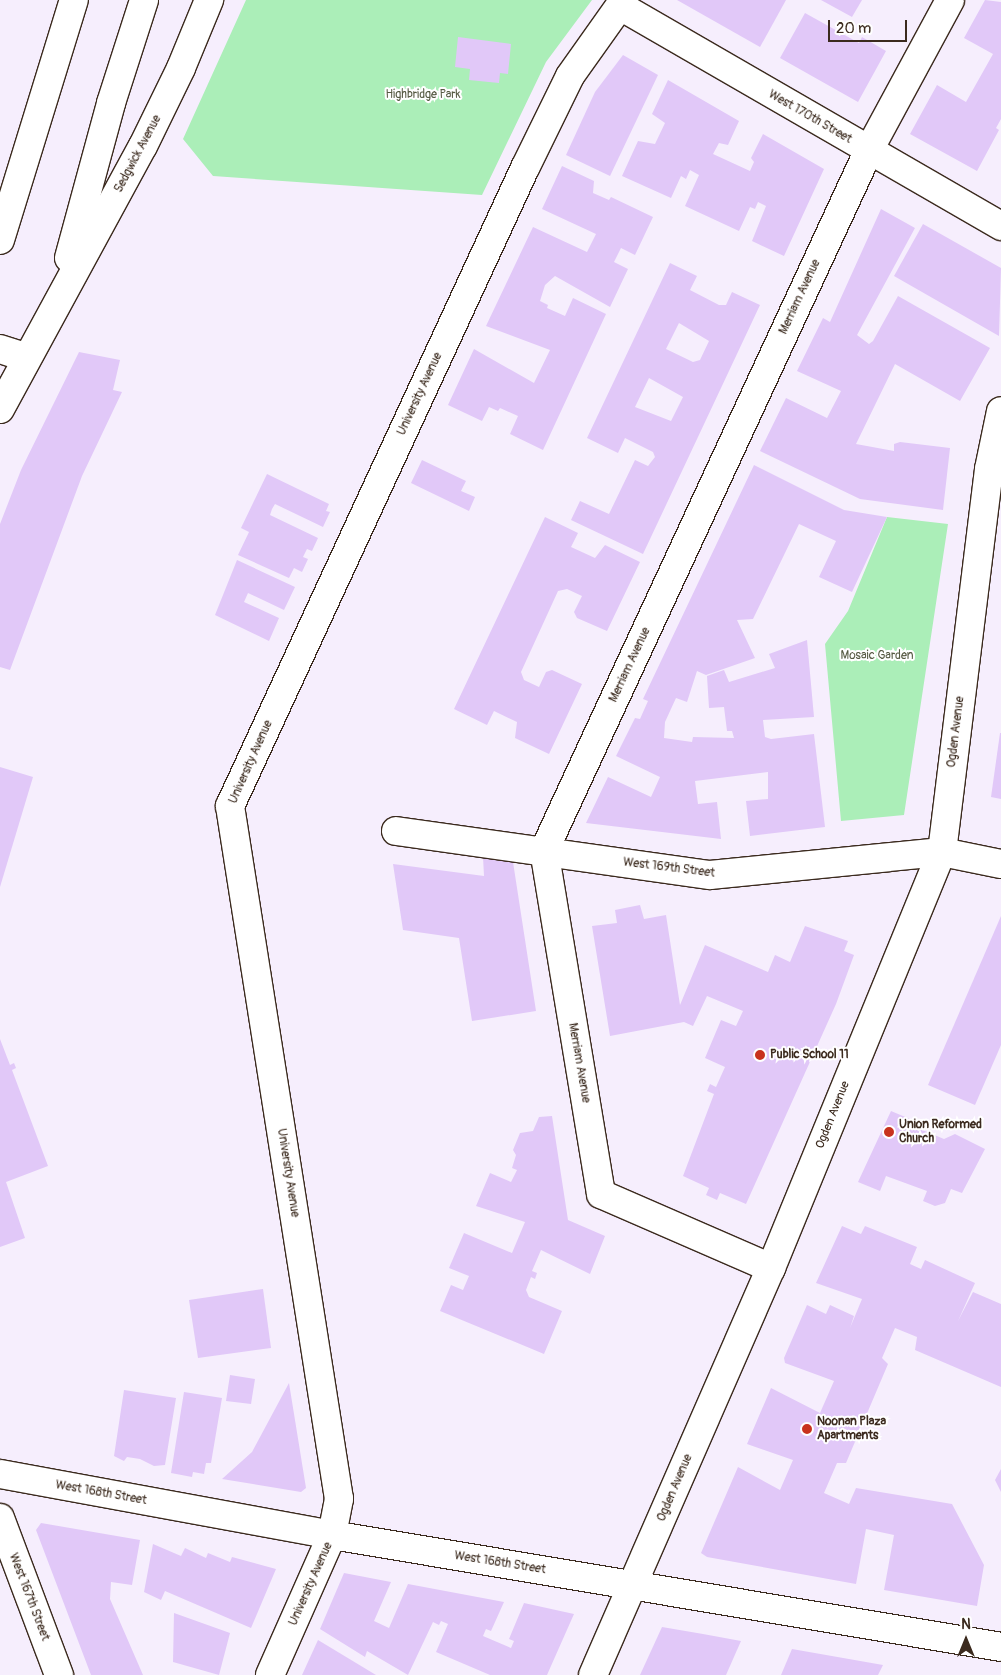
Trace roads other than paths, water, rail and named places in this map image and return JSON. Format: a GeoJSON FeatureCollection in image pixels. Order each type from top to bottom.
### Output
{"type":"FeatureCollection","features":[{"type":"Feature","properties":{"kind":"main road"},"geometry":{"type":"LineString","coordinates":[[0,240],[74,0]]}},
{"type":"Feature","properties":{"kind":"main road","name":"Sedgwick Avenue"},"geometry":{"type":"LineString","coordinates":[[55,302],[126,50],[144,0]]}},
{"type":"Feature","properties":{"kind":"main road","name":"Sedgwick Avenue"},"geometry":{"type":"LineString","coordinates":[[0,410],[55,302],[143,146],[176,81],[208,0]]}},
{"type":"Feature","properties":{"kind":"main road","name":"Merriam Avenue"},"geometry":{"type":"LineString","coordinates":[[771,1268],[601,1194],[544,851],[868,150],[950,0]]}},
{"type":"Feature","properties":{"kind":"main road","name":"West 170th Street"},"geometry":{"type":"LineString","coordinates":[[622,3],[868,150],[1001,226]]}},
{"type":"Feature","properties":{"kind":"main road","name":"University Avenue"},"geometry":{"type":"LineString","coordinates":[[270,1675],[332,1535],[339,1499],[230,806],[533,151],[570,76],[622,3]]}},
{"type":"Feature","properties":{"kind":"main road"},"geometry":{"type":"LineString","coordinates":[[0,349],[27,358]]}},
{"type":"Feature","properties":{"kind":"main road","name":"Ogden Avenue"},"geometry":{"type":"LineString","coordinates":[[593,1675],[771,1268],[942,852],[989,469],[1001,412]]}},
{"type":"Feature","properties":{"kind":"main road","name":"West 169th Street"},"geometry":{"type":"LineString","coordinates":[[396,831],[710,875],[942,852],[1001,864]]}},
{"type":"Feature","properties":{"kind":"main road","name":"West 168th Street"},"geometry":{"type":"LineString","coordinates":[[0,1474],[332,1535],[1001,1647]]}},
{"type":"Feature","properties":{"kind":"main road","name":"West 167th Street"},"geometry":{"type":"LineString","coordinates":[[0,1518],[59,1675]]}},
{"type":"Feature","properties":{"kind":"place","name":"Public School 11"},"geometry":{"type":"Point","coordinates":[760,1055]}},
{"type":"Feature","properties":{"kind":"place","name":"Union Reformed Church"},"geometry":{"type":"Point","coordinates":[889,1132]}},
{"type":"Feature","properties":{"kind":"place","name":"Noonan Plaza Apartments"},"geometry":{"type":"Point","coordinates":[807,1429]}},
{"type":"Feature","properties":{"kind":"park label","name":"Highbridge Park"},"geometry":{"type":"Point","coordinates":[423,95]}},
{"type":"Feature","properties":{"kind":"park label","name":"Mosaic Garden"},"geometry":{"type":"Point","coordinates":[877,656]}}]}
